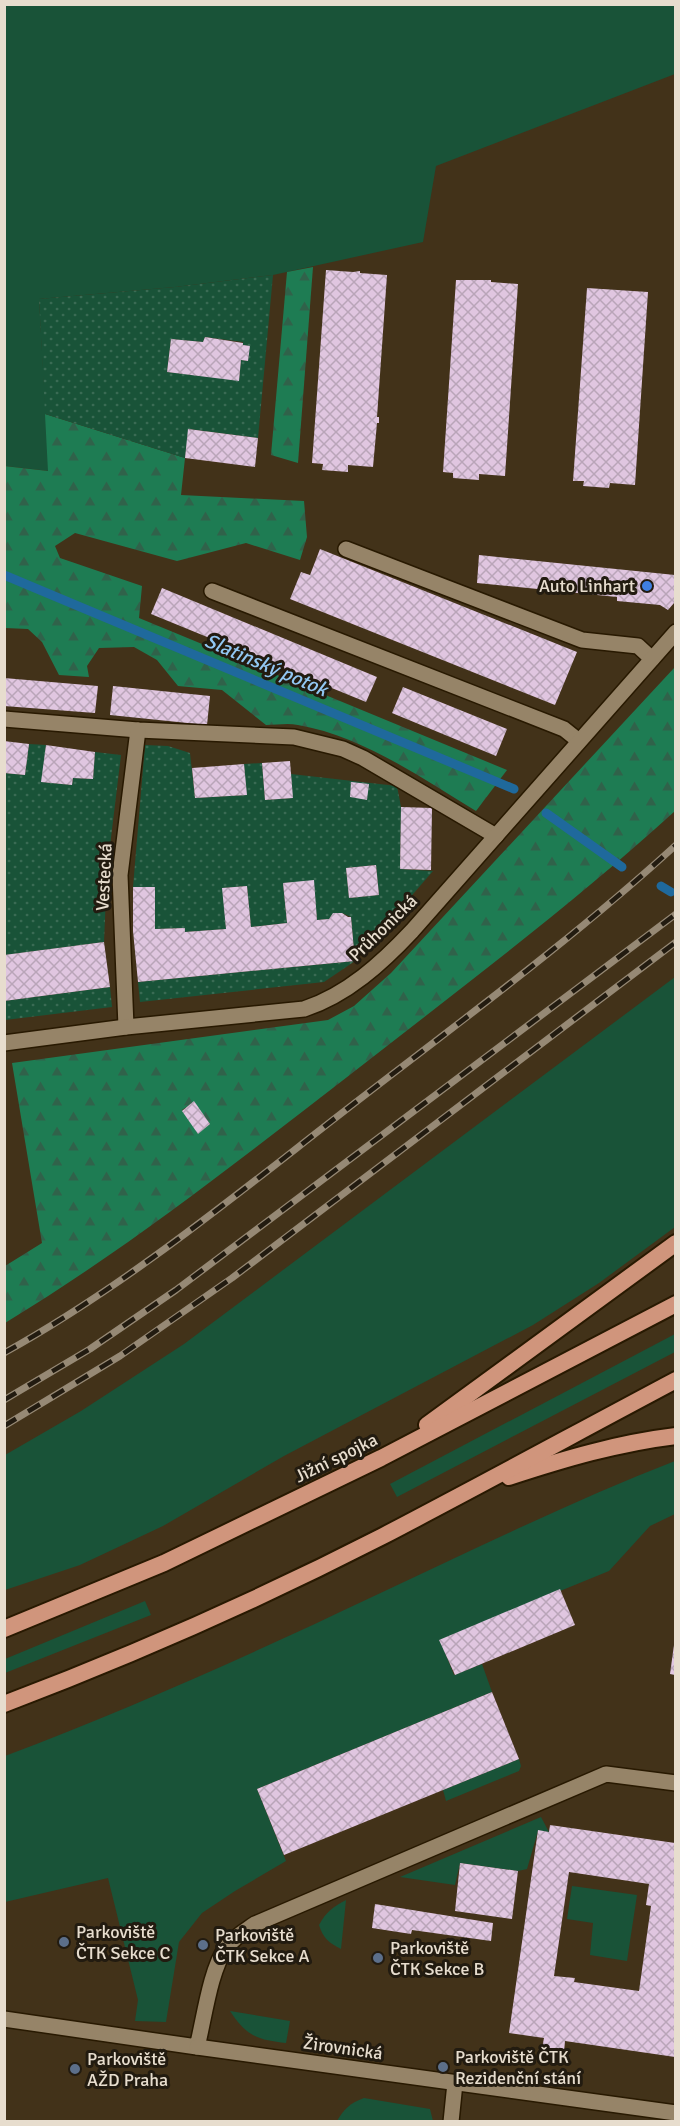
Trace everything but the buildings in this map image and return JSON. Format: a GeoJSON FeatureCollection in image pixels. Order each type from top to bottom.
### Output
{"type":"FeatureCollection","features":[{"type":"Feature","properties":{"kind":"highway"},"geometry":{"type":"LineString","coordinates":[[381,1458],[675,1243]]}},
{"type":"Feature","properties":{"kind":"highway","name":"Jižní spojka"},"geometry":{"type":"LineString","coordinates":[[4,1629],[164,1563],[381,1458],[675,1304]]}},
{"type":"Feature","properties":{"kind":"highway"},"geometry":{"type":"LineString","coordinates":[[4,1704],[85,1673],[196,1625],[382,1536],[675,1380]]}},
{"type":"Feature","properties":{"kind":"highway"},"geometry":{"type":"LineString","coordinates":[[462,1493],[567,1458],[619,1445],[675,1436]]}},
{"type":"Feature","properties":{"kind":"street"},"geometry":{"type":"LineString","coordinates":[[346,549],[582,640],[638,646],[652,658]]}},
{"type":"Feature","properties":{"kind":"street"},"geometry":{"type":"LineString","coordinates":[[212,591],[564,729],[579,741]]}},
{"type":"Feature","properties":{"kind":"street","name":"Průhonická"},"geometry":{"type":"LineString","coordinates":[[4,1043],[126,1027],[288,1011],[320,1004],[348,988],[394,950],[675,632]]}},
{"type":"Feature","properties":{"kind":"street"},"geometry":{"type":"LineString","coordinates":[[4,719],[138,730],[294,737],[343,749],[380,767],[495,836]]}},
{"type":"Feature","properties":{"kind":"street","name":"Vestecká"},"geometry":{"type":"LineString","coordinates":[[126,1027],[120,875],[138,730]]}},
{"type":"Feature","properties":{"kind":"street"},"geometry":{"type":"LineString","coordinates":[[197,2048],[218,1964],[226,1948],[237,1936],[255,1924],[606,1774],[675,1783]]}},
{"type":"Feature","properties":{"kind":"street","name":"Žirovnická"},"geometry":{"type":"LineString","coordinates":[[4,2019],[197,2048],[675,2113]]}},
{"type":"Feature","properties":{"kind":"street"},"geometry":{"type":"LineString","coordinates":[[451,2121],[456,2083]]}},
{"type":"Feature","properties":{"kind":"green space"},"geometry":{"type":"Polygon","coordinates":[[[5,5],[675,5],[675,74],[436,166],[423,242],[273,275],[175,287],[39,299],[49,471],[5,466],[5,5]]]}},
{"type":"Feature","properties":{"kind":"green space"},"geometry":{"type":"Polygon","coordinates":[[[313,267],[298,463],[271,455],[287,272],[313,267]]]}},
{"type":"Feature","properties":{"kind":"green space"},"geometry":{"type":"Polygon","coordinates":[[[273,275],[258,438],[189,429],[185,458],[45,414],[39,299],[175,287],[273,275]],[[205,337],[203,342],[171,339],[167,372],[239,380],[241,360],[248,361],[249,346],[243,345],[243,342],[205,337]]]}},
{"type":"Feature","properties":{"kind":"green space"},"geometry":{"type":"Polygon","coordinates":[[[45,414],[185,458],[181,495],[304,501],[307,537],[300,560],[246,543],[177,561],[75,533],[55,546],[60,558],[142,586],[139,618],[507,770],[476,811],[413,772],[345,738],[298,725],[266,725],[222,690],[178,686],[157,660],[134,647],[99,648],[87,666],[89,677],[59,675],[42,642],[28,629],[5,628],[4,466],[48,471],[45,414]]]}},
{"type":"Feature","properties":{"kind":"green space"},"geometry":{"type":"Polygon","coordinates":[[[675,667],[675,811],[596,880],[516,945],[266,1139],[138,1235],[5,1323],[5,1266],[42,1243],[12,1063],[328,1020],[354,1006],[391,973],[675,667]],[[194,1102],[182,1110],[198,1133],[210,1124],[194,1102]]]}},
{"type":"Feature","properties":{"kind":"green space"},"geometry":{"type":"Polygon","coordinates":[[[29,744],[46,745],[42,782],[72,785],[73,778],[93,779],[95,752],[121,755],[107,871],[104,942],[5,955],[4,773],[25,775],[29,744]]]}},
{"type":"Feature","properties":{"kind":"green space"},"geometry":{"type":"Polygon","coordinates":[[[145,745],[168,746],[190,753],[195,798],[246,795],[244,764],[262,763],[265,800],[292,798],[291,774],[397,786],[401,807],[400,869],[433,871],[355,961],[351,917],[342,913],[334,913],[329,919],[317,920],[313,881],[283,883],[287,923],[251,927],[247,886],[223,888],[226,929],[185,932],[184,928],[155,929],[155,887],[133,887],[145,745]],[[376,865],[346,868],[349,898],[379,895],[376,865]]]}},
{"type":"Feature","properties":{"kind":"green space"},"geometry":{"type":"Polygon","coordinates":[[[355,961],[324,982],[140,1002],[138,982],[355,961]]]}},
{"type":"Feature","properties":{"kind":"green space"},"geometry":{"type":"Polygon","coordinates":[[[675,977],[675,1227],[599,1283],[533,1325],[284,1456],[163,1526],[80,1565],[5,1590],[5,1455],[81,1411],[184,1344],[675,977]]]}},
{"type":"Feature","properties":{"kind":"green space"},"geometry":{"type":"Polygon","coordinates":[[[110,987],[112,1007],[5,1020],[4,1001],[110,987]]]}},
{"type":"Feature","properties":{"kind":"green space"},"geometry":{"type":"Polygon","coordinates":[[[675,1334],[675,1352],[397,1497],[390,1484],[675,1334]]]}},
{"type":"Feature","properties":{"kind":"green space"},"geometry":{"type":"Polygon","coordinates":[[[675,1461],[675,1514],[650,1526],[609,1571],[440,1640],[454,1675],[482,1664],[492,1692],[257,1789],[286,1861],[202,1913],[179,1942],[166,2022],[135,2021],[138,2000],[108,1878],[5,1902],[5,1756],[190,1680],[560,1509],[675,1461]]]}},
{"type":"Feature","properties":{"kind":"green space"},"geometry":{"type":"Polygon","coordinates":[[[145,1601],[151,1615],[5,1673],[5,1659],[145,1601]]]}},
{"type":"Feature","properties":{"kind":"green space"},"geometry":{"type":"Polygon","coordinates":[[[519,1759],[521,1766],[519,1771],[446,1801],[443,1790],[519,1759]]]}},
{"type":"Feature","properties":{"kind":"green space"},"geometry":{"type":"Polygon","coordinates":[[[541,1817],[549,1832],[538,1831],[527,1869],[518,1871],[460,1863],[455,1885],[400,1877],[541,1817]]]}},
{"type":"Feature","properties":{"kind":"green space"},"geometry":{"type":"Polygon","coordinates":[[[572,1886],[637,1895],[627,1961],[590,1955],[593,1923],[567,1919],[572,1886]]]}},
{"type":"Feature","properties":{"kind":"green space"},"geometry":{"type":"Polygon","coordinates":[[[346,1900],[341,1949],[327,1940],[319,1925],[330,1910],[346,1900]]]}},
{"type":"Feature","properties":{"kind":"green space"},"geometry":{"type":"Polygon","coordinates":[[[230,2011],[290,2021],[286,2043],[253,2035],[230,2011]]]}},
{"type":"Feature","properties":{"kind":"green space"},"geometry":{"type":"Polygon","coordinates":[[[364,2098],[430,2109],[433,2121],[337,2121],[348,2107],[364,2098]]]}},
{"type":"Feature","properties":{"kind":"waterway","name":"Slatinský potok"},"geometry":{"type":"LineString","coordinates":[[4,575],[514,789]]}},
{"type":"Feature","properties":{"kind":"waterway","name":"Slatinský potok"},"geometry":{"type":"LineString","coordinates":[[546,813],[622,867]]}},
{"type":"Feature","properties":{"kind":"waterway","name":"Slatinský potok"},"geometry":{"type":"LineString","coordinates":[[661,886],[671,892]]}},
{"type":"Feature","properties":{"kind":"railway"},"geometry":{"type":"LineString","coordinates":[[4,1353],[94,1298],[223,1206],[555,948],[676,845]]}},
{"type":"Feature","properties":{"kind":"railway"},"geometry":{"type":"LineString","coordinates":[[4,1400],[90,1349],[176,1290],[676,914]]}},
{"type":"Feature","properties":{"kind":"railway"},"geometry":{"type":"LineString","coordinates":[[4,1426],[120,1356],[232,1278],[676,942]]}},
{"type":"Feature","properties":{"kind":"place","name":"Auto Linhart"},"geometry":{"type":"Point","coordinates":[647,586]}},
{"type":"Feature","properties":{"kind":"place","name":"Parkoviště ČTK Sekce C"},"geometry":{"type":"Point","coordinates":[64,1942]}},
{"type":"Feature","properties":{"kind":"place","name":"Parkoviště ČTK Sekce A"},"geometry":{"type":"Point","coordinates":[203,1945]}},
{"type":"Feature","properties":{"kind":"place","name":"Parkoviště ČTK Sekce B"},"geometry":{"type":"Point","coordinates":[378,1958]}},
{"type":"Feature","properties":{"kind":"place","name":"Parkoviště ČTK Rezidenční stání"},"geometry":{"type":"Point","coordinates":[443,2067]}},
{"type":"Feature","properties":{"kind":"place","name":"Parkoviště AŽD Praha"},"geometry":{"type":"Point","coordinates":[75,2069]}}]}
